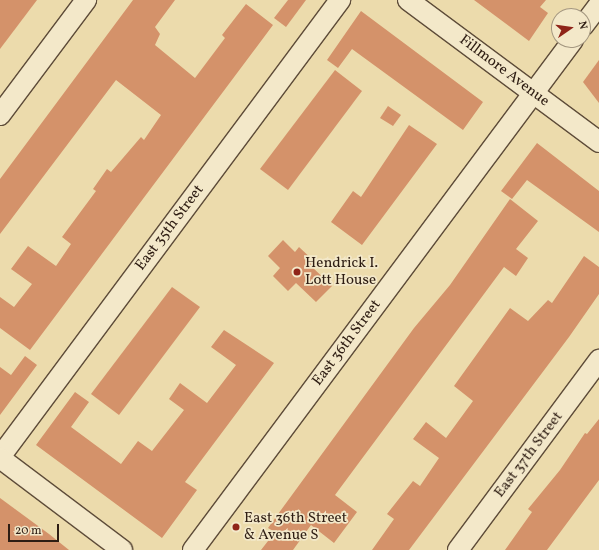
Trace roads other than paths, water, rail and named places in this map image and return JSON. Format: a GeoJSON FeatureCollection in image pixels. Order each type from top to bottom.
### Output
{"type":"FeatureCollection","features":[{"type":"Feature","properties":{"kind":"street"},"geometry":{"type":"LineString","coordinates":[[0,115],[86,0]]}},
{"type":"Feature","properties":{"kind":"street","name":"East 35th Street"},"geometry":{"type":"LineString","coordinates":[[0,457],[340,0]]}},
{"type":"Feature","properties":{"kind":"street","name":"Fillmore Avenue"},"geometry":{"type":"LineString","coordinates":[[408,0],[599,142]]}},
{"type":"Feature","properties":{"kind":"street"},"geometry":{"type":"LineString","coordinates":[[591,16],[599,5]]}},
{"type":"Feature","properties":{"kind":"street","name":"East 36th Street"},"geometry":{"type":"LineString","coordinates":[[193,550],[567,48]]}},
{"type":"Feature","properties":{"kind":"street","name":"East 37th Street"},"geometry":{"type":"LineString","coordinates":[[458,550],[599,360]]}},
{"type":"Feature","properties":{"kind":"street"},"geometry":{"type":"LineString","coordinates":[[0,457],[122,550]]}},
{"type":"Feature","properties":{"kind":"place","name":"Hendrick I. Lott House"},"geometry":{"type":"Point","coordinates":[297,272]}},
{"type":"Feature","properties":{"kind":"place","name":"East 36th Street & Avenue S"},"geometry":{"type":"Point","coordinates":[236,527]}}]}
